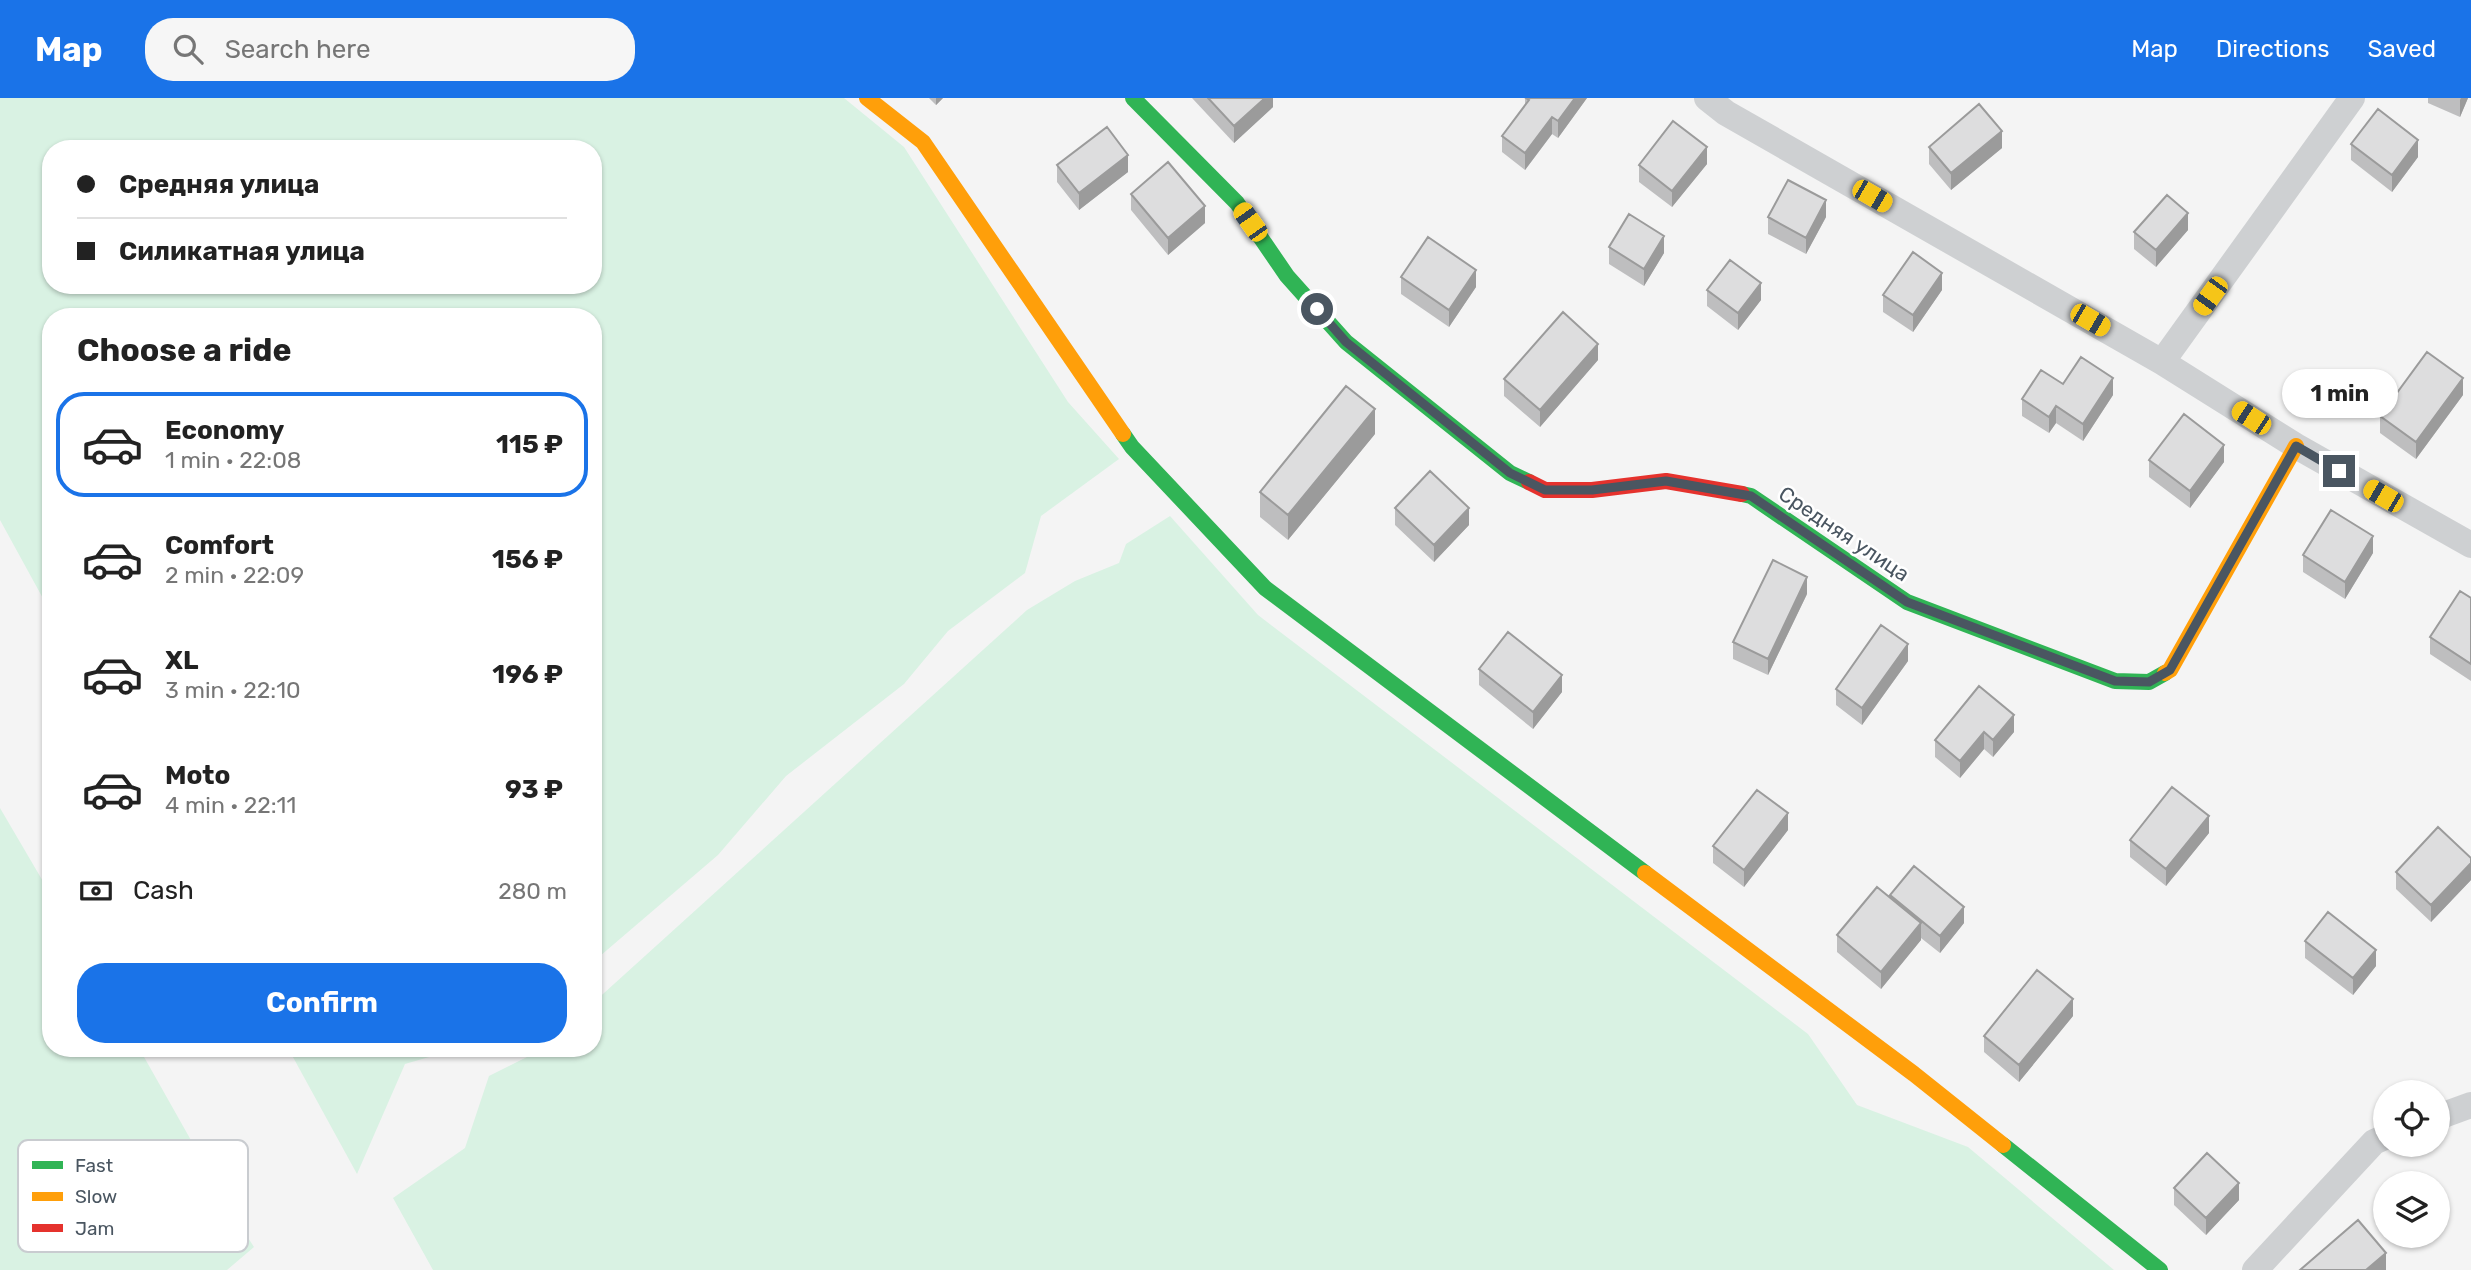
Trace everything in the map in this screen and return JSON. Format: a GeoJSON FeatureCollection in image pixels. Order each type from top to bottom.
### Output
{"type":"FeatureCollection","features":[{"type":"Feature","properties":{"kind":"street"},"geometry":{"type":"LineString","coordinates":[[867,98],[923,142],[1132,446],[1265,588],[1914,1074],[2160,1270]]}},
{"type":"Feature","properties":{"kind":"street","name":"Средняя улица"},"geometry":{"type":"LineString","coordinates":[[1133,98],[1237,204],[1287,276],[1346,342],[1510,473],[1545,490],[1592,490],[1666,481],[1751,496],[1907,602],[2115,681],[2149,682],[2170,670],[2296,446]]}},
{"type":"Feature","properties":{"kind":"street"},"geometry":{"type":"LineString","coordinates":[[1707,98],[1739,120],[2162,362],[2296,446],[2471,545]]}},
{"type":"Feature","properties":{"kind":"street"},"geometry":{"type":"LineString","coordinates":[[2162,362],[2352,98]]}},
{"type":"Feature","properties":{"kind":"street"},"geometry":{"type":"LineString","coordinates":[[2450,1113],[2471,1105]]}},
{"type":"Feature","properties":{"kind":"street"},"geometry":{"type":"LineString","coordinates":[[2255,1270],[2373,1143]]}},
{"type":"Feature","properties":{"kind":"green space"},"geometry":{"type":"Polygon","coordinates":[[[0,98],[844,98],[904,147],[1068,402],[1119,459],[1041,516],[1025,573],[948,631],[904,684],[786,776],[718,855],[602,954],[602,308],[42,308],[42,597],[0,520],[0,98]]]}},
{"type":"Feature","properties":{"kind":"green space"},"geometry":{"type":"Polygon","coordinates":[[[1170,516],[1258,615],[1808,1034],[1857,1105],[1968,1147],[2114,1270],[433,1270],[393,1198],[465,1148],[489,1076],[527,1057],[602,1057],[602,995],[1027,610],[1075,581],[1119,563],[1126,544],[1170,516]]]}},
{"type":"Feature","properties":{"kind":"green space"},"geometry":{"type":"Polygon","coordinates":[[[0,808],[42,880],[42,1057],[144,1057],[191,1140],[18,1140],[18,1252],[248,1252],[248,1238],[254,1247],[227,1270],[0,1270],[0,808]]]}},
{"type":"Feature","properties":{"kind":"green space"},"geometry":{"type":"Polygon","coordinates":[[[293,1057],[429,1057],[405,1064],[357,1174],[293,1057]]]}},
{"type":"Feature","properties":{"kind":"building"},"geometry":{"type":"Polygon","coordinates":[[[1208,98],[1265,98],[1234,126],[1208,98]]]}},
{"type":"Feature","properties":{"kind":"building"},"geometry":{"type":"Polygon","coordinates":[[[1526,98],[1575,98],[1558,121],[1552,117],[1525,153],[1502,136],[1529,100],[1526,98]]]}},
{"type":"Feature","properties":{"kind":"building"},"geometry":{"type":"Polygon","coordinates":[[[1979,104],[2002,131],[1951,173],[1929,147],[1979,104]]]}},
{"type":"Feature","properties":{"kind":"building"},"geometry":{"type":"Polygon","coordinates":[[[2378,109],[2418,140],[2392,175],[2351,144],[2378,109]]]}},
{"type":"Feature","properties":{"kind":"building"},"geometry":{"type":"Polygon","coordinates":[[[1673,121],[1707,147],[1672,191],[1639,165],[1673,121]]]}},
{"type":"Feature","properties":{"kind":"building"},"geometry":{"type":"Polygon","coordinates":[[[1107,127],[1128,155],[1079,193],[1057,165],[1107,127]]]}},
{"type":"Feature","properties":{"kind":"building"},"geometry":{"type":"Polygon","coordinates":[[[1168,162],[1205,206],[1168,238],[1131,194],[1168,162]]]}},
{"type":"Feature","properties":{"kind":"building"},"geometry":{"type":"Polygon","coordinates":[[[1788,180],[1826,200],[1806,238],[1768,217],[1788,180]]]}},
{"type":"Feature","properties":{"kind":"building"},"geometry":{"type":"Polygon","coordinates":[[[2167,195],[2188,213],[2156,250],[2134,232],[2167,195]]]}},
{"type":"Feature","properties":{"kind":"building"},"geometry":{"type":"Polygon","coordinates":[[[1629,214],[1664,236],[1644,269],[1609,247],[1629,214]]]}},
{"type":"Feature","properties":{"kind":"building"},"geometry":{"type":"Polygon","coordinates":[[[1428,237],[1476,270],[1449,310],[1401,277],[1428,237]]]}},
{"type":"Feature","properties":{"kind":"building"},"geometry":{"type":"Polygon","coordinates":[[[1913,252],[1942,273],[1913,315],[1883,295],[1913,252]]]}},
{"type":"Feature","properties":{"kind":"building"},"geometry":{"type":"Polygon","coordinates":[[[1730,260],[1761,283],[1738,313],[1707,290],[1730,260]]]}},
{"type":"Feature","properties":{"kind":"building"},"geometry":{"type":"Polygon","coordinates":[[[1563,312],[1598,344],[1540,410],[1504,379],[1563,312]]]}},
{"type":"Feature","properties":{"kind":"building"},"geometry":{"type":"Polygon","coordinates":[[[2427,352],[2463,378],[2416,442],[2380,416],[2427,352]]]}},
{"type":"Feature","properties":{"kind":"building"},"geometry":{"type":"Polygon","coordinates":[[[2081,357],[2113,378],[2083,424],[2056,406],[2049,417],[2022,399],[2041,370],[2063,384],[2081,357]]]}},
{"type":"Feature","properties":{"kind":"building"},"geometry":{"type":"Polygon","coordinates":[[[1346,386],[1375,409],[1288,515],[1260,492],[1346,386]]]}},
{"type":"Feature","properties":{"kind":"building"},"geometry":{"type":"Polygon","coordinates":[[[2184,414],[2224,445],[2190,491],[2149,460],[2184,414]]]}},
{"type":"Feature","properties":{"kind":"building"},"geometry":{"type":"Polygon","coordinates":[[[1430,471],[1469,508],[1434,545],[1395,508],[1430,471]]]}},
{"type":"Feature","properties":{"kind":"building"},"geometry":{"type":"Polygon","coordinates":[[[2331,510],[2373,536],[2345,582],[2303,555],[2331,510]]]}},
{"type":"Feature","properties":{"kind":"building"},"geometry":{"type":"Polygon","coordinates":[[[1773,560],[1807,577],[1768,659],[1733,642],[1773,560]]]}},
{"type":"Feature","properties":{"kind":"building"},"geometry":{"type":"Polygon","coordinates":[[[2460,591],[2471,598],[2471,664],[2430,637],[2460,591]]]}},
{"type":"Feature","properties":{"kind":"building"},"geometry":{"type":"Polygon","coordinates":[[[1881,625],[1908,644],[1862,708],[1836,689],[1881,625]]]}},
{"type":"Feature","properties":{"kind":"building"},"geometry":{"type":"Polygon","coordinates":[[[1508,632],[1562,675],[1533,712],[1479,669],[1508,632]]]}},
{"type":"Feature","properties":{"kind":"building"},"geometry":{"type":"Polygon","coordinates":[[[1979,686],[2014,715],[1993,740],[1984,732],[1960,761],[1935,740],[1979,686]]]}},
{"type":"Feature","properties":{"kind":"building"},"geometry":{"type":"Polygon","coordinates":[[[2172,787],[2209,816],[2166,869],[2130,840],[2172,787]]]}},
{"type":"Feature","properties":{"kind":"building"},"geometry":{"type":"Polygon","coordinates":[[[1757,790],[1788,813],[1744,870],[1713,846],[1757,790]]]}},
{"type":"Feature","properties":{"kind":"building"},"geometry":{"type":"Polygon","coordinates":[[[2438,827],[2471,858],[2471,863],[2431,905],[2396,872],[2438,827]]]}},
{"type":"Feature","properties":{"kind":"building"},"geometry":{"type":"Polygon","coordinates":[[[1914,866],[1964,907],[1940,936],[1890,895],[1914,866]]]}},
{"type":"Feature","properties":{"kind":"building"},"geometry":{"type":"Polygon","coordinates":[[[1877,887],[1921,923],[1881,972],[1837,935],[1877,887]]]}},
{"type":"Feature","properties":{"kind":"building"},"geometry":{"type":"Polygon","coordinates":[[[2328,912],[2376,950],[2353,978],[2305,941],[2328,912]]]}},
{"type":"Feature","properties":{"kind":"building"},"geometry":{"type":"Polygon","coordinates":[[[2037,970],[2073,999],[2019,1065],[1984,1036],[2037,970]]]}},
{"type":"Feature","properties":{"kind":"building"},"geometry":{"type":"Polygon","coordinates":[[[2207,1153],[2239,1183],[2206,1218],[2174,1188],[2207,1153]]]}},
{"type":"Feature","properties":{"kind":"building"},"geometry":{"type":"Polygon","coordinates":[[[2358,1220],[2373,1238],[2373,1248],[2382,1248],[2386,1253],[2366,1270],[2300,1270],[2358,1220]]]}},
{"type":"Feature","properties":{"kind":"traffic: fast"},"geometry":{"type":"LineString","coordinates":[[1133,98],[1237,203],[1287,276],[1346,342],[1510,473],[1529,482]]}},
{"type":"Feature","properties":{"kind":"traffic: fast"},"geometry":{"type":"LineString","coordinates":[[1123,434],[1132,447],[1265,588],[1645,873]]}},
{"type":"Feature","properties":{"kind":"traffic: fast"},"geometry":{"type":"LineString","coordinates":[[1742,494],[1751,496],[1907,602],[2115,681],[2149,682],[2165,673]]}},
{"type":"Feature","properties":{"kind":"traffic: fast"},"geometry":{"type":"LineString","coordinates":[[2003,1145],[2160,1270]]}},
{"type":"Feature","properties":{"kind":"traffic: slow"},"geometry":{"type":"LineString","coordinates":[[867,98],[923,142],[1123,434]]}},
{"type":"Feature","properties":{"kind":"traffic: slow"},"geometry":{"type":"LineString","coordinates":[[2165,673],[2170,670],[2296,446]]}},
{"type":"Feature","properties":{"kind":"traffic: slow"},"geometry":{"type":"LineString","coordinates":[[1645,873],[1914,1074],[2003,1145]]}},
{"type":"Feature","properties":{"kind":"traffic: jam"},"geometry":{"type":"LineString","coordinates":[[1529,482],[1545,490],[1592,490],[1666,481],[1742,494]]}},
{"type":"Feature","properties":{"kind":"route"},"geometry":{"type":"LineString","coordinates":[[1317,309],[1346,342],[1510,473],[1545,490],[1592,490],[1666,481],[1751,496],[1907,602],[2115,681],[2149,682],[2170,670],[2296,446],[2339,471]]}}]}
